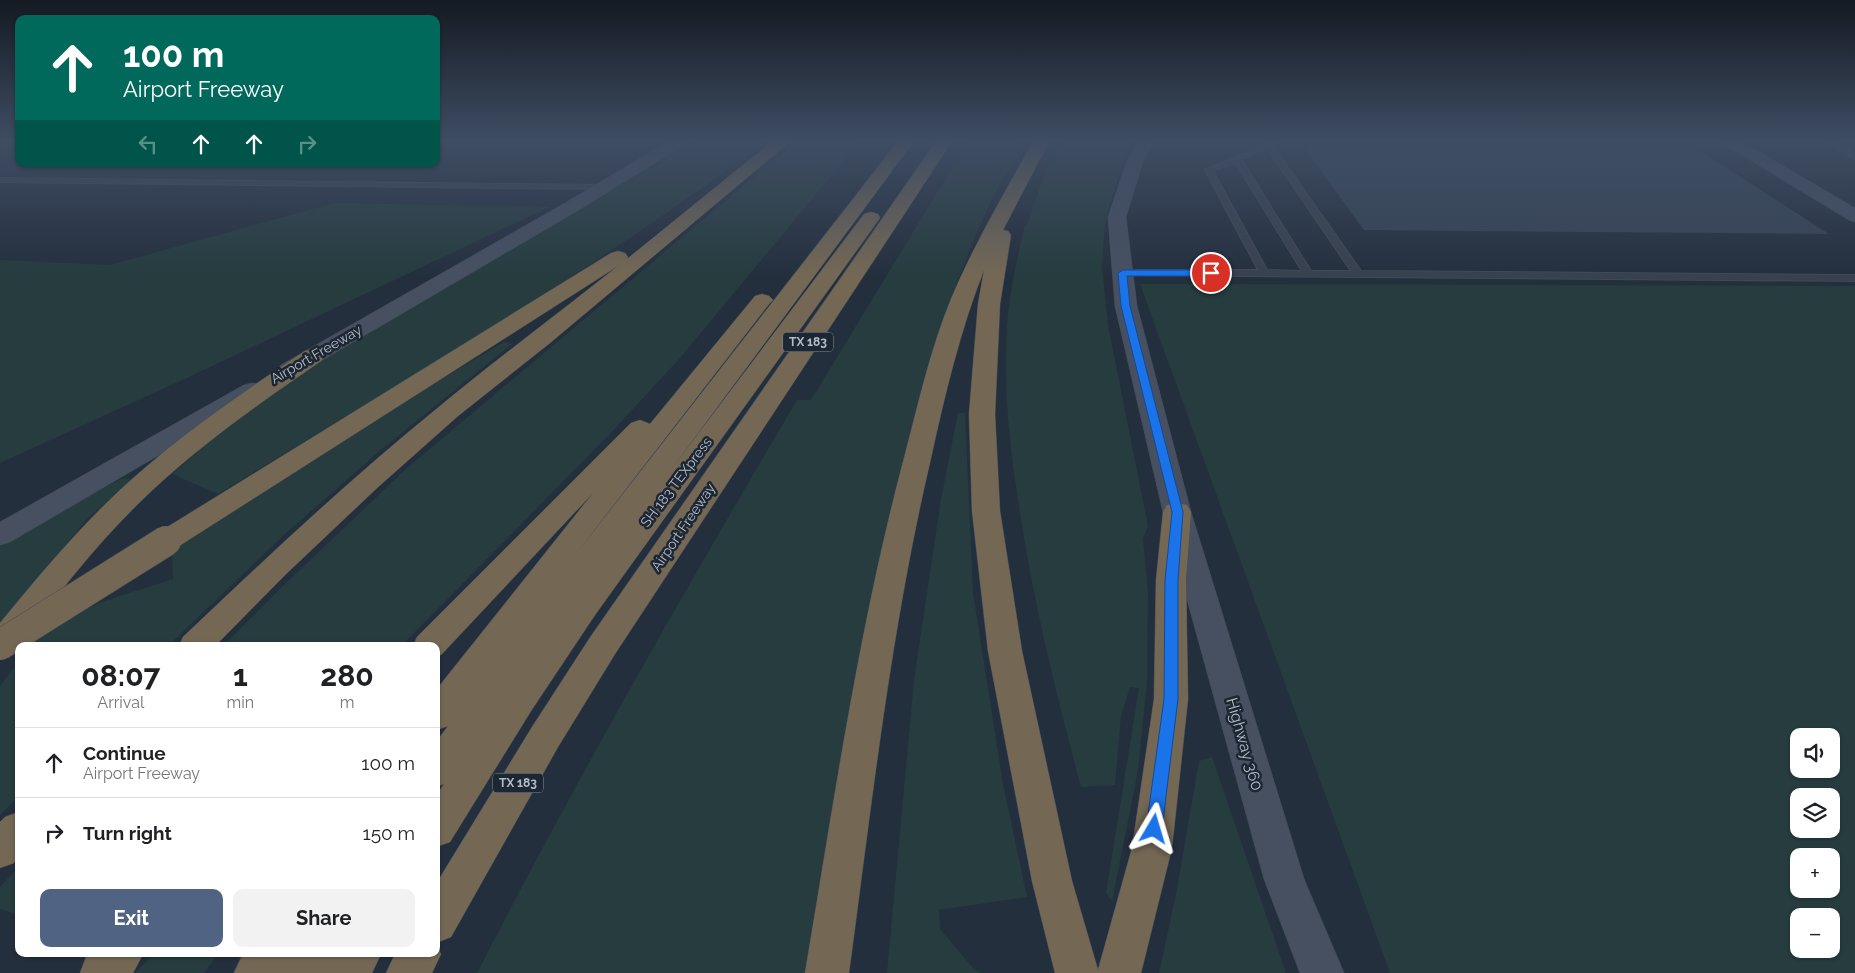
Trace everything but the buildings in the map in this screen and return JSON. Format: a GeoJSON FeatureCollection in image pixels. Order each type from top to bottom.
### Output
{"type":"FeatureCollection","features":[{"type":"Feature","properties":{"kind":"highway"},"geometry":{"type":"LineString","coordinates":[[199,642],[274,568],[426,430],[727,185]]}},
{"type":"Feature","properties":{"kind":"highway"},"geometry":{"type":"LineString","coordinates":[[796,258],[853,185]]}},
{"type":"Feature","properties":{"kind":"highway","name":"SH 183 TEXpress"},"geometry":{"type":"LineString","coordinates":[[440,766],[588,561],[873,185]]}},
{"type":"Feature","properties":{"kind":"highway","name":"SH 183 TEXpress"},"geometry":{"type":"LineString","coordinates":[[440,824],[491,743],[605,577],[808,306],[894,185]]}},
{"type":"Feature","properties":{"kind":"highway","name":"Airport Freeway"},"geometry":{"type":"LineString","coordinates":[[440,916],[545,737],[603,645],[914,185]]}},
{"type":"Feature","properties":{"kind":"highway"},"geometry":{"type":"LineString","coordinates":[[827,973],[861,747],[885,604],[929,411],[942,359],[969,283],[980,256],[1018,185]]}},
{"type":"Feature","properties":{"kind":"highway"},"geometry":{"type":"LineString","coordinates":[[1019,185],[1008,213],[996,256],[989,304],[982,424],[986,511],[1005,650],[1052,881],[1077,973]]}},
{"type":"Feature","properties":{"kind":"highway"},"geometry":{"type":"LineString","coordinates":[[0,646],[704,204]]}},
{"type":"Feature","properties":{"kind":"highway"},"geometry":{"type":"LineString","coordinates":[[440,711],[592,513],[778,280]]}},
{"type":"Feature","properties":{"kind":"highway"},"geometry":{"type":"LineString","coordinates":[[433,642],[627,442],[736,334]]}},
{"type":"Feature","properties":{"kind":"highway"},"geometry":{"type":"LineString","coordinates":[[0,646],[48,585],[95,531],[130,496],[222,419],[313,356]]}},
{"type":"Feature","properties":{"kind":"highway"},"geometry":{"type":"LineString","coordinates":[[1119,973],[1152,848],[1170,708],[1171,580],[1177,512]]}},
{"type":"Feature","properties":{"kind":"highway"},"geometry":{"type":"LineString","coordinates":[[0,850],[15,833]]}},
{"type":"Feature","properties":{"kind":"highway"},"geometry":{"type":"LineString","coordinates":[[102,973],[118,957]]}},
{"type":"Feature","properties":{"kind":"highway"},"geometry":{"type":"LineString","coordinates":[[256,973],[267,957]]}},
{"type":"Feature","properties":{"kind":"highway"},"geometry":{"type":"LineString","coordinates":[[303,973],[314,957]]}},
{"type":"Feature","properties":{"kind":"highway"},"geometry":{"type":"LineString","coordinates":[[347,973],[357,957]]}},
{"type":"Feature","properties":{"kind":"highway"},"geometry":{"type":"LineString","coordinates":[[408,973],[418,957]]}},
{"type":"Feature","properties":{"kind":"highway"},"geometry":{"type":"LineString","coordinates":[[413,973],[419,957]]}},
{"type":"Feature","properties":{"kind":"main road","name":"Airport Freeway"},"geometry":{"type":"LineString","coordinates":[[0,535],[608,185]]}},
{"type":"Feature","properties":{"kind":"main road"},"geometry":{"type":"LineString","coordinates":[[1127,185],[1117,217],[1126,306],[1177,512]]}},
{"type":"Feature","properties":{"kind":"main road"},"geometry":{"type":"LineString","coordinates":[[1804,185],[1855,216]]}},
{"type":"Feature","properties":{"kind":"main road"},"geometry":{"type":"LineString","coordinates":[[1835,185],[1855,197]]}},
{"type":"Feature","properties":{"kind":"main road","name":"Highway 360"},"geometry":{"type":"LineString","coordinates":[[1177,512],[1284,879],[1322,973]]}},
{"type":"Feature","properties":{"kind":"lane"},"geometry":{"type":"LineString","coordinates":[[408,185],[604,188]]}},
{"type":"Feature","properties":{"kind":"lane"},"geometry":{"type":"LineString","coordinates":[[1217,185],[1264,273]]}},
{"type":"Feature","properties":{"kind":"lane"},"geometry":{"type":"LineString","coordinates":[[1254,185],[1308,274]]}},
{"type":"Feature","properties":{"kind":"lane"},"geometry":{"type":"LineString","coordinates":[[1297,185],[1358,274]]}},
{"type":"Feature","properties":{"kind":"lane"},"geometry":{"type":"LineString","coordinates":[[1123,273],[1855,278]]}},
{"type":"Feature","properties":{"kind":"green space"},"geometry":{"type":"Polygon","coordinates":[[[621,185],[705,185],[634,235],[497,324],[218,494],[172,474],[198,452],[193,450],[280,385],[621,185]]]}},
{"type":"Feature","properties":{"kind":"green space"},"geometry":{"type":"Polygon","coordinates":[[[744,185],[823,185],[680,358],[609,435],[405,642],[227,642],[407,468],[744,185]]]}},
{"type":"Feature","properties":{"kind":"green space"},"geometry":{"type":"Polygon","coordinates":[[[941,185],[1000,185],[983,218],[949,305],[907,446],[889,520],[873,595],[847,745],[813,973],[477,973],[633,684],[714,541],[797,400],[811,400],[941,185]]]}},
{"type":"Feature","properties":{"kind":"green space"},"geometry":{"type":"Polygon","coordinates":[[[1040,185],[1116,185],[1105,222],[1102,267],[1108,325],[1148,526],[1143,539],[1148,592],[1147,681],[1138,771],[1112,901],[1106,893],[1139,688],[1130,687],[1121,716],[1115,785],[1081,787],[1038,612],[1015,482],[1010,435],[1006,387],[1006,338],[1009,303],[1015,270],[1025,225],[1027,225],[1040,185]]]}},
{"type":"Feature","properties":{"kind":"green space"},"geometry":{"type":"Polygon","coordinates":[[[334,203],[549,207],[189,377],[0,463],[0,260],[110,265],[334,203]]]}},
{"type":"Feature","properties":{"kind":"green space"},"geometry":{"type":"Polygon","coordinates":[[[1140,284],[1855,286],[1855,973],[1390,973],[1140,284]]]}},
{"type":"Feature","properties":{"kind":"green space"},"geometry":{"type":"Polygon","coordinates":[[[504,342],[512,344],[382,449],[286,533],[172,642],[34,642],[42,634],[76,613],[117,597],[173,579],[172,551],[420,392],[504,342]]]}},
{"type":"Feature","properties":{"kind":"green space"},"geometry":{"type":"Polygon","coordinates":[[[958,413],[965,413],[973,592],[1003,784],[1027,897],[939,910],[940,929],[974,969],[981,973],[887,973],[914,680],[941,499],[958,413]]]}},
{"type":"Feature","properties":{"kind":"green space"},"geometry":{"type":"Polygon","coordinates":[[[122,478],[133,479],[88,518],[0,624],[0,545],[122,478]]]}},
{"type":"Feature","properties":{"kind":"green space"},"geometry":{"type":"Polygon","coordinates":[[[15,666],[15,800],[0,815],[0,686],[15,666]]]}},
{"type":"Feature","properties":{"kind":"green space"},"geometry":{"type":"Polygon","coordinates":[[[1212,757],[1286,973],[1159,973],[1177,889],[1199,761],[1212,757]]]}},
{"type":"Feature","properties":{"kind":"green space"},"geometry":{"type":"Polygon","coordinates":[[[15,870],[15,914],[0,909],[0,887],[15,870]]]}},
{"type":"Feature","properties":{"kind":"green space"},"geometry":{"type":"Polygon","coordinates":[[[151,957],[216,957],[204,973],[135,973],[151,957]]]}},
{"type":"Feature","properties":{"kind":"route"},"geometry":{"type":"LineString","coordinates":[[1154,829],[1171,699],[1171,580],[1177,512],[1126,306],[1123,273],[1211,273]]}}]}
